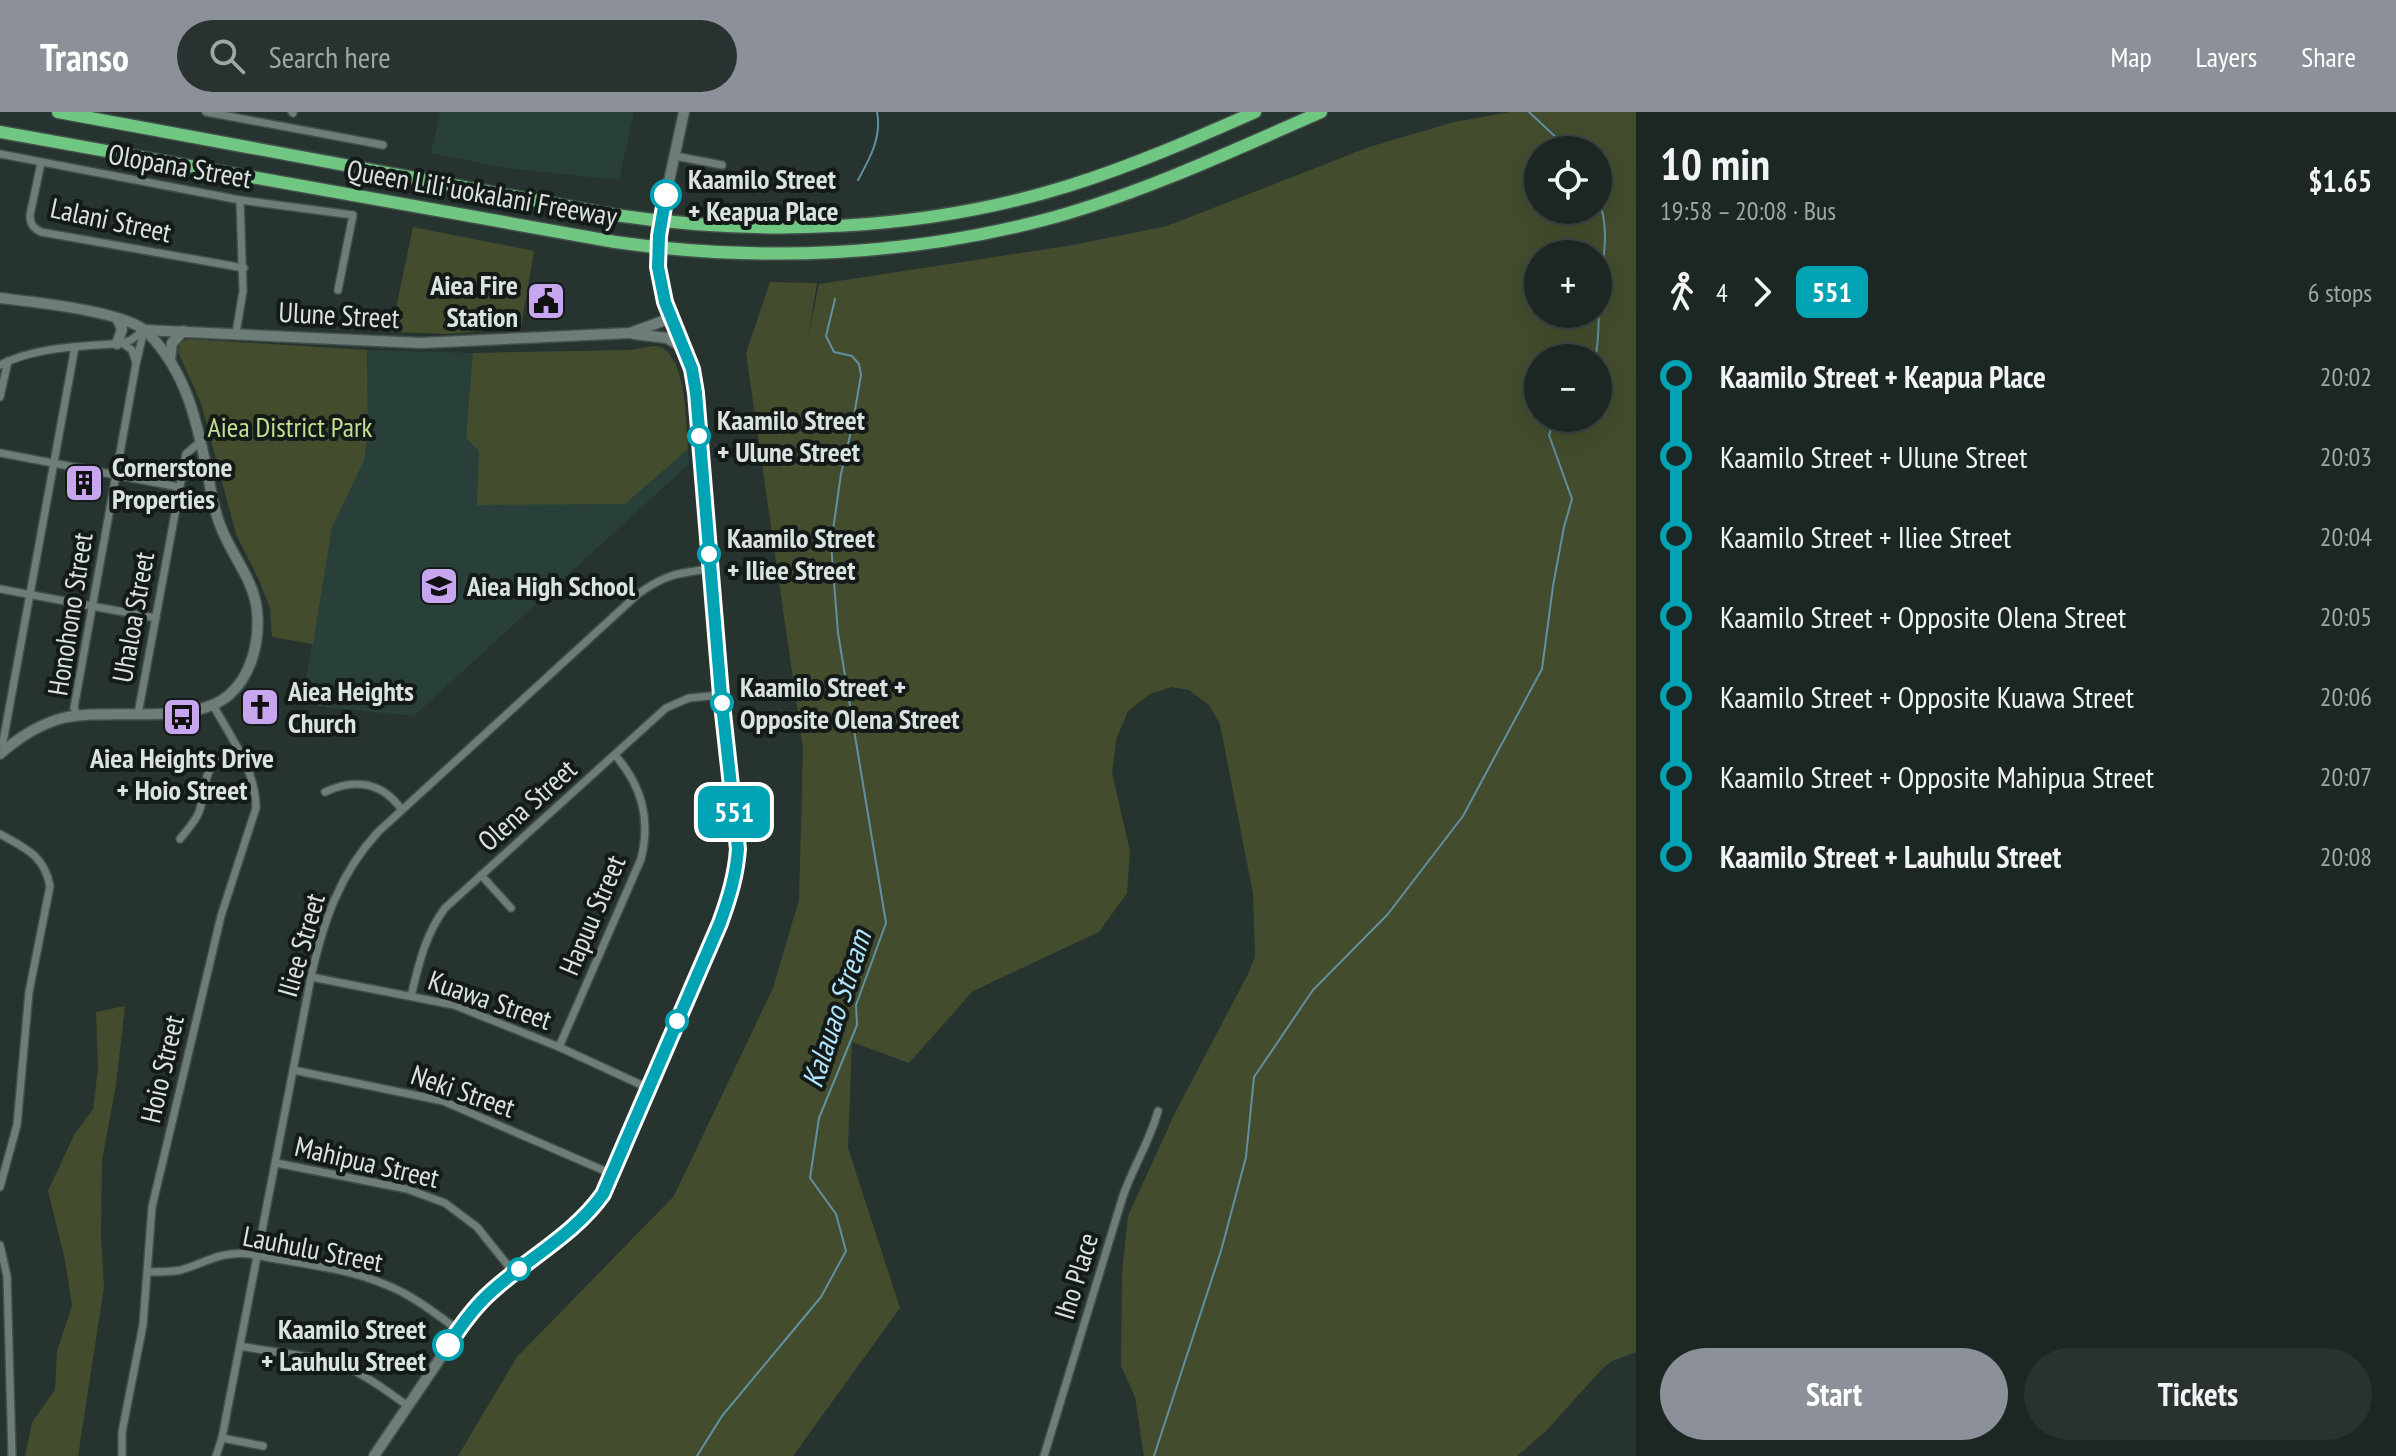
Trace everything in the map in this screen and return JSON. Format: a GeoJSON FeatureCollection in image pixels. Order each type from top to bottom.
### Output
{"type":"FeatureCollection","features":[{"type":"Feature","properties":{"kind":"highway","name":"Queen Liliʻuokalani Freeway"},"geometry":{"type":"LineString","coordinates":[[58,112],[615,215],[698,225],[795,228],[918,218],[1036,194],[1146,159],[1255,112]]}},
{"type":"Feature","properties":{"kind":"highway","name":"Queen Liliʻuokalani Freeway"},"geometry":{"type":"LineString","coordinates":[[0,132],[615,242],[676,250],[793,255],[875,249],[957,238],[1054,217],[1166,178],[1321,112]]}},
{"type":"Feature","properties":{"kind":"street"},"geometry":{"type":"LineString","coordinates":[[206,112],[383,145]]}},
{"type":"Feature","properties":{"kind":"street"},"geometry":{"type":"LineString","coordinates":[[374,1456],[473,1310],[579,1222],[603,1194],[732,891],[738,849],[721,695],[696,393],[686,352],[660,284],[658,267],[659,236],[684,112]]}},
{"type":"Feature","properties":{"kind":"street","name":"Olopana Street"},"geometry":{"type":"LineString","coordinates":[[0,154],[240,200],[353,215],[338,290]]}},
{"type":"Feature","properties":{"kind":"street"},"geometry":{"type":"LineString","coordinates":[[675,156],[722,165]]}},
{"type":"Feature","properties":{"kind":"street","name":"Lalani Street"},"geometry":{"type":"LineString","coordinates":[[41,163],[30,215],[35,229],[244,268]]}},
{"type":"Feature","properties":{"kind":"street"},"geometry":{"type":"LineString","coordinates":[[236,333],[244,268],[240,200]]}},
{"type":"Feature","properties":{"kind":"street"},"geometry":{"type":"LineString","coordinates":[[0,298],[117,318],[144,330],[170,361],[189,398],[218,522],[253,593],[258,618],[257,640],[248,669],[230,694],[213,705],[171,713],[63,718],[37,728],[2,752]]}},
{"type":"Feature","properties":{"kind":"street"},"geometry":{"type":"LineString","coordinates":[[117,318],[122,333],[119,343]]}},
{"type":"Feature","properties":{"kind":"street","name":"Ulune Street"},"geometry":{"type":"LineString","coordinates":[[144,330],[421,343],[630,333],[671,318]]}},
{"type":"Feature","properties":{"kind":"street"},"geometry":{"type":"LineString","coordinates":[[0,397],[4,363],[40,351],[119,343],[131,340],[144,330]]}},
{"type":"Feature","properties":{"kind":"street","name":"Honohono Street"},"geometry":{"type":"LineString","coordinates":[[78,716],[74,708],[144,330]]}},
{"type":"Feature","properties":{"kind":"street"},"geometry":{"type":"LineString","coordinates":[[170,361],[172,343],[183,331]]}},
{"type":"Feature","properties":{"kind":"street"},"geometry":{"type":"LineString","coordinates":[[630,333],[667,338],[686,352]]}},
{"type":"Feature","properties":{"kind":"street"},"geometry":{"type":"LineString","coordinates":[[119,343],[132,350],[136,364]]}},
{"type":"Feature","properties":{"kind":"street"},"geometry":{"type":"LineString","coordinates":[[2,752],[75,347]]}},
{"type":"Feature","properties":{"kind":"street","name":"Uhaloa Street"},"geometry":{"type":"LineString","coordinates":[[138,714],[186,454],[201,441]]}},
{"type":"Feature","properties":{"kind":"street"},"geometry":{"type":"LineString","coordinates":[[0,453],[179,487]]}},
{"type":"Feature","properties":{"kind":"street","name":"Iliee Street"},"geometry":{"type":"LineString","coordinates":[[216,1456],[311,977],[329,910],[341,884],[364,847],[638,594],[673,574],[711,569]]}},
{"type":"Feature","properties":{"kind":"street"},"geometry":{"type":"LineString","coordinates":[[0,589],[156,618]]}},
{"type":"Feature","properties":{"kind":"street","name":"Olena Street"},"geometry":{"type":"LineString","coordinates":[[411,996],[423,948],[445,908],[666,708],[689,698],[721,695]]}},
{"type":"Feature","properties":{"kind":"street","name":"Hoio Street"},"geometry":{"type":"LineString","coordinates":[[122,1456],[122,1432],[143,1325],[152,1207],[221,916],[256,808],[256,791],[251,776],[213,705]]}},
{"type":"Feature","properties":{"kind":"street"},"geometry":{"type":"LineString","coordinates":[[180,839],[197,816],[210,768],[237,748]]}},
{"type":"Feature","properties":{"kind":"street","name":"Hapuu Street"},"geometry":{"type":"LineString","coordinates":[[559,1047],[641,859],[645,841],[646,822],[641,796],[628,769],[615,755]]}},
{"type":"Feature","properties":{"kind":"street"},"geometry":{"type":"LineString","coordinates":[[325,792],[352,783],[367,785],[382,790],[402,810]]}},
{"type":"Feature","properties":{"kind":"street"},"geometry":{"type":"LineString","coordinates":[[0,834],[40,861],[47,872],[50,886],[29,992],[17,1125],[0,1187]]}},
{"type":"Feature","properties":{"kind":"street"},"geometry":{"type":"LineString","coordinates":[[481,875],[511,908]]}},
{"type":"Feature","properties":{"kind":"street","name":"Kuawa Street"},"geometry":{"type":"LineString","coordinates":[[311,977],[472,1011],[648,1088]]}},
{"type":"Feature","properties":{"kind":"street","name":"Neki Street"},"geometry":{"type":"LineString","coordinates":[[293,1070],[443,1101],[612,1174]]}},
{"type":"Feature","properties":{"kind":"street","name":"Iho Place"},"geometry":{"type":"LineString","coordinates":[[1044,1456],[1123,1196],[1158,1111]]}},
{"type":"Feature","properties":{"kind":"street","name":"Mahipua Street"},"geometry":{"type":"LineString","coordinates":[[276,1163],[407,1189],[445,1203],[477,1227],[514,1273]]}},
{"type":"Feature","properties":{"kind":"street"},"geometry":{"type":"LineString","coordinates":[[0,1245],[7,1276],[12,1456]]}},
{"type":"Feature","properties":{"kind":"street","name":"Lauhulu Street"},"geometry":{"type":"LineString","coordinates":[[148,1272],[180,1270],[232,1252],[257,1255],[383,1283],[404,1293],[458,1330]]}},
{"type":"Feature","properties":{"kind":"street"},"geometry":{"type":"LineString","coordinates":[[240,1346],[349,1369],[408,1406]]}},
{"type":"Feature","properties":{"kind":"street"},"geometry":{"type":"LineString","coordinates":[[222,1438],[263,1446]]}},
{"type":"Feature","properties":{"kind":"shaded area"},"geometry":{"type":"Polygon","coordinates":[[[440,112],[634,112],[619,180],[506,168],[431,153],[440,112]]]}},
{"type":"Feature","properties":{"kind":"shaded area","name":"Aiea High School"},"geometry":{"type":"Polygon","coordinates":[[[662,346],[670,353],[683,386],[689,464],[414,716],[320,707],[302,702],[332,527],[364,461],[368,431],[367,350],[473,353],[631,350],[662,346]]]}},
{"type":"Feature","properties":{"kind":"green space"},"geometry":{"type":"Polygon","coordinates":[[[1511,112],[1636,112],[1636,1352],[1603,1368],[1545,1432],[1517,1456],[1144,1456],[1135,1397],[1121,1366],[1122,1273],[1128,1216],[1174,1115],[1255,957],[1253,894],[1220,724],[1209,705],[1189,690],[1172,687],[1150,694],[1128,711],[1116,740],[1112,773],[1130,851],[1127,893],[1099,932],[973,991],[909,1063],[852,1042],[848,1148],[900,1308],[793,1456],[458,1456],[517,1357],[674,1196],[773,988],[799,900],[803,748],[746,353],[770,282],[817,283],[808,338],[819,284],[1073,245],[1167,226],[1369,147],[1454,122],[1511,112]]]}},
{"type":"Feature","properties":{"kind":"green space","name":"Aiea District Park"},"geometry":{"type":"Polygon","coordinates":[[[413,227],[534,251],[521,327],[450,334],[391,332],[413,227]]]}},
{"type":"Feature","properties":{"kind":"green space","name":"Aiea District Park"},"geometry":{"type":"Polygon","coordinates":[[[188,339],[367,350],[368,431],[364,461],[332,527],[313,644],[272,637],[270,608],[236,534],[201,403],[178,352],[180,342],[188,339]]]}},
{"type":"Feature","properties":{"kind":"green space"},"geometry":{"type":"Polygon","coordinates":[[[654,346],[665,350],[679,373],[688,449],[625,504],[477,505],[479,451],[466,438],[473,353],[631,350],[654,346]]]}},
{"type":"Feature","properties":{"kind":"green space"},"geometry":{"type":"Polygon","coordinates":[[[125,1006],[116,1085],[102,1160],[104,1287],[78,1456],[25,1456],[32,1422],[55,1390],[57,1351],[72,1306],[65,1260],[48,1191],[74,1135],[93,1109],[98,1068],[96,1012],[125,1006]]]}},
{"type":"Feature","properties":{"kind":"waterway","name":"Kalauao Stream"},"geometry":{"type":"LineString","coordinates":[[858,180],[876,139],[877,112]]}},
{"type":"Feature","properties":{"kind":"waterway"},"geometry":{"type":"LineString","coordinates":[[1529,112],[1555,136]]}},
{"type":"Feature","properties":{"kind":"waterway"},"geometry":{"type":"LineString","coordinates":[[1597,344],[1604,224]]}},
{"type":"Feature","properties":{"kind":"waterway","name":"Kalauao Stream"},"geometry":{"type":"LineString","coordinates":[[697,1456],[722,1416],[821,1297],[846,1251],[836,1214],[810,1178],[819,1118],[857,1025],[856,1005],[886,923],[838,633],[831,544],[861,375],[859,364],[852,356],[834,352],[826,336],[835,299]]}},
{"type":"Feature","properties":{"kind":"waterway"},"geometry":{"type":"LineString","coordinates":[[1154,1456],[1221,1251],[1246,1157],[1254,1077],[1313,990],[1388,914],[1463,816],[1542,669],[1553,586],[1572,499],[1550,432]]}},
{"type":"Feature","properties":{"kind":"bus line","name":"551"},"geometry":{"type":"LineString","coordinates":[[448,1345],[491,1291],[579,1222],[603,1194],[720,923],[737,869],[738,849],[721,695],[696,393],[692,369],[665,302],[658,267],[659,236],[666,195]]}},
{"type":"Feature","properties":{"kind":"place","name":"Kaamilo Street + Keapua Place"},"geometry":{"type":"Point","coordinates":[666,195]}},
{"type":"Feature","properties":{"kind":"place","name":"Aiea Fire Station"},"geometry":{"type":"Point","coordinates":[546,301]}},
{"type":"Feature","properties":{"kind":"place","name":"Kaamilo Street + Ulune Street"},"geometry":{"type":"Point","coordinates":[699,436]}},
{"type":"Feature","properties":{"kind":"place","name":"Cornerstone Properties"},"geometry":{"type":"Point","coordinates":[84,483]}},
{"type":"Feature","properties":{"kind":"place","name":"Kaamilo Street + Iliee Street"},"geometry":{"type":"Point","coordinates":[709,554]}},
{"type":"Feature","properties":{"kind":"place","name":"Aiea High School"},"geometry":{"type":"Point","coordinates":[439,586]}},
{"type":"Feature","properties":{"kind":"place","name":"Kaamilo Street + Opposite Olena Street"},"geometry":{"type":"Point","coordinates":[722,703]}},
{"type":"Feature","properties":{"kind":"place","name":"Aiea Heights Church"},"geometry":{"type":"Point","coordinates":[260,707]}},
{"type":"Feature","properties":{"kind":"place","name":"Aiea Heights Drive + Hoio Street"},"geometry":{"type":"Point","coordinates":[182,717]}},
{"type":"Feature","properties":{"kind":"place","name":"Kaamilo Street + Lauhulu Street"},"geometry":{"type":"Point","coordinates":[448,1345]}}]}
